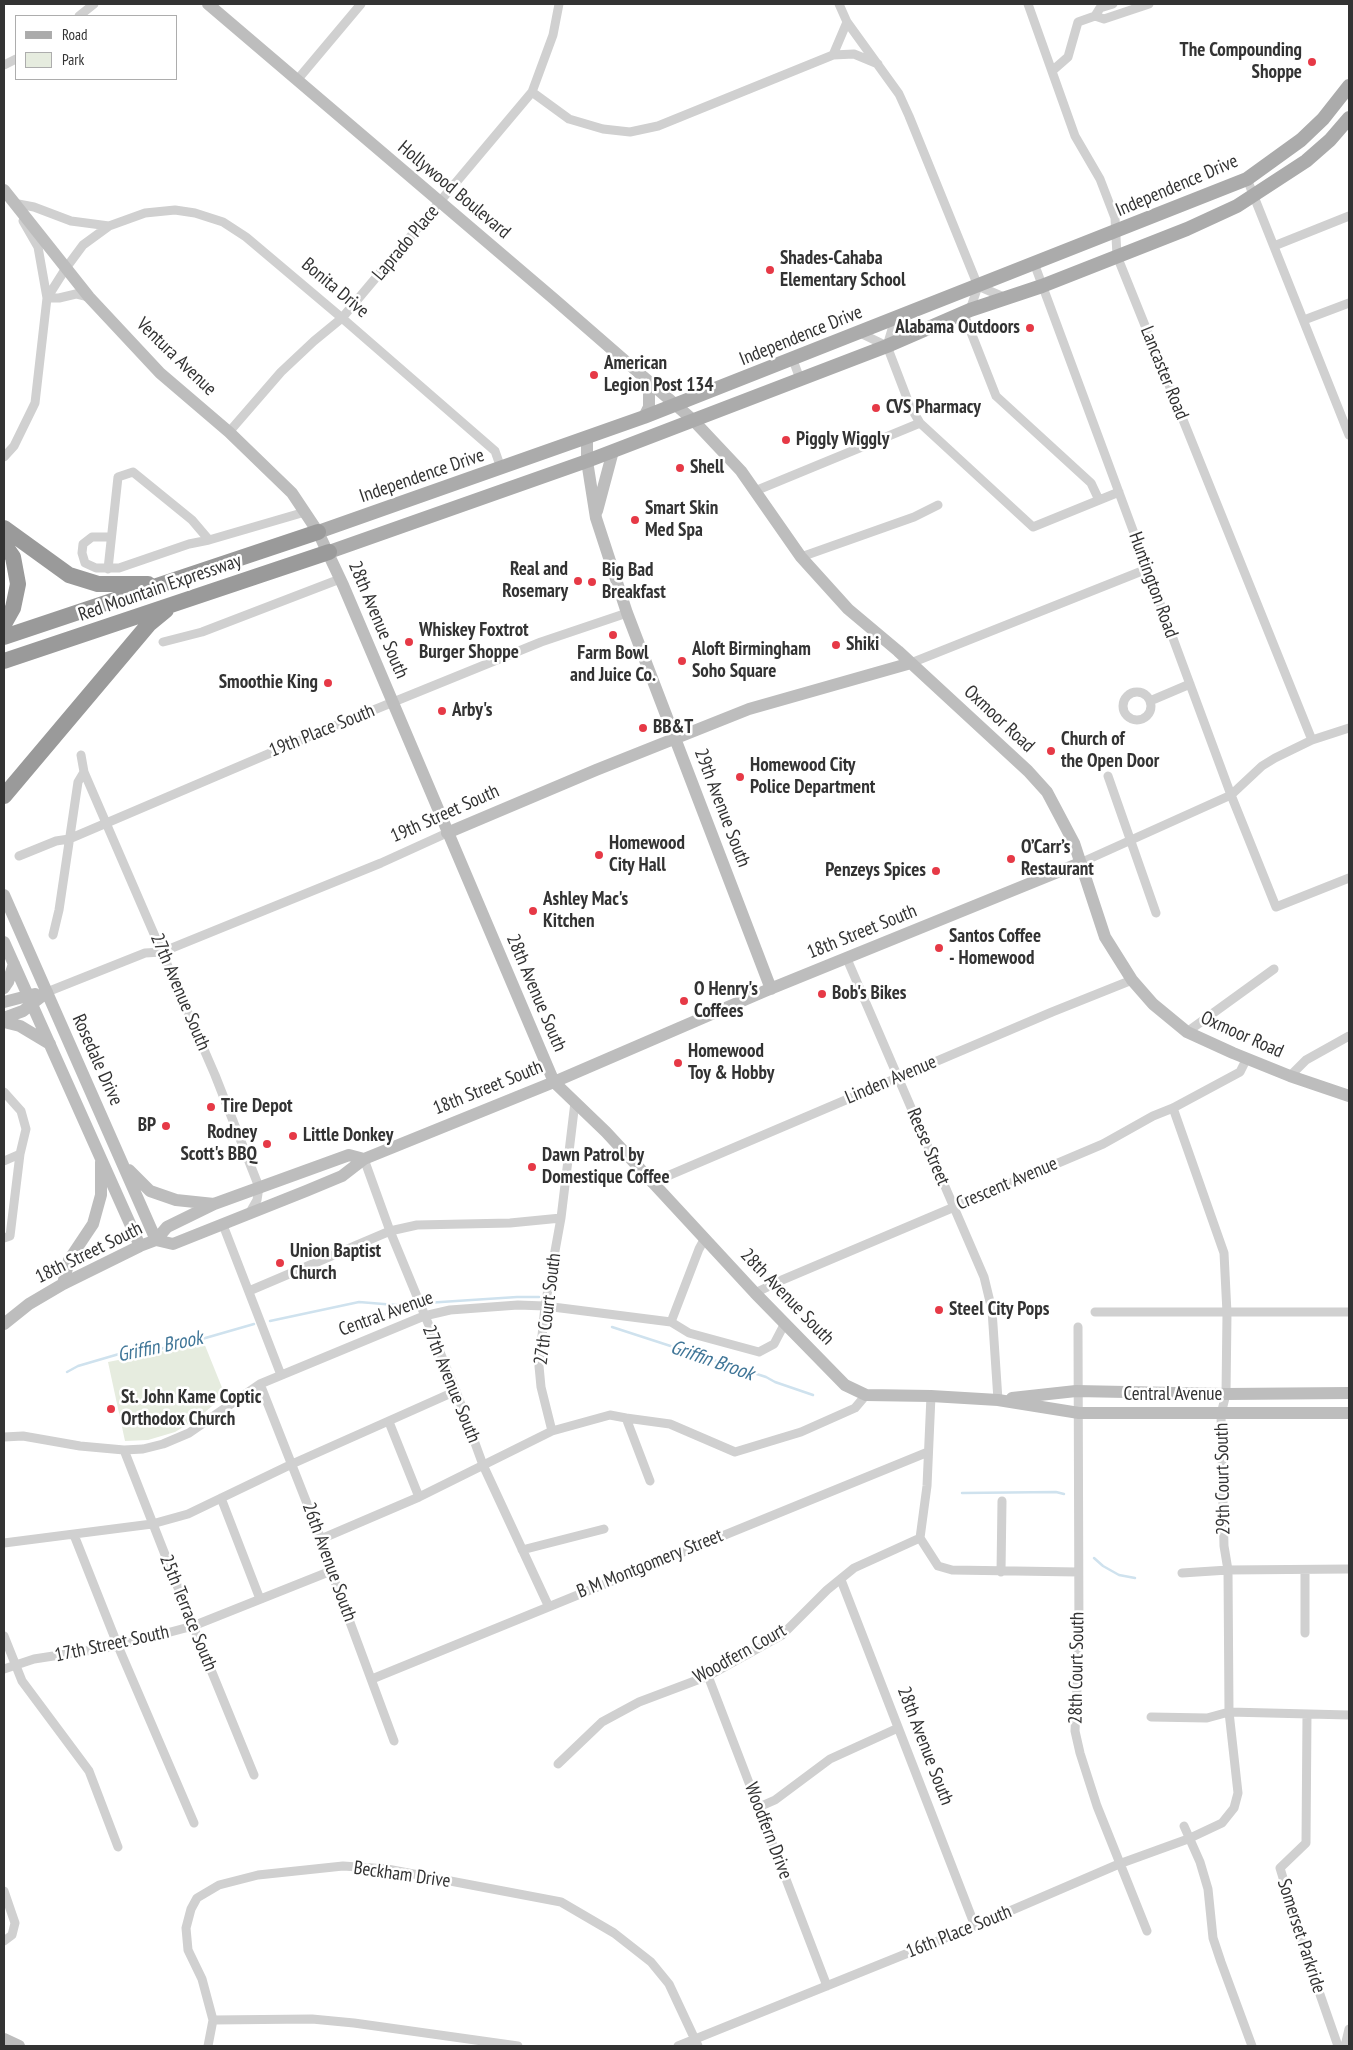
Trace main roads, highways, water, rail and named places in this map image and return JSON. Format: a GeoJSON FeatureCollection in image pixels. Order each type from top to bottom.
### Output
{"type":"FeatureCollection","features":[{"type":"Feature","properties":{"kind":"highway"},"geometry":{"type":"LineString","coordinates":[[4,528],[70,575],[102,584],[161,584]]}},
{"type":"Feature","properties":{"kind":"highway","name":"Red Mountain Expressway"},"geometry":{"type":"LineString","coordinates":[[4,637],[318,532]]}},
{"type":"Feature","properties":{"kind":"highway"},"geometry":{"type":"LineString","coordinates":[[4,544],[13,557],[18,584],[13,608],[4,624]]}},
{"type":"Feature","properties":{"kind":"highway","name":"Red Mountain Expressway"},"geometry":{"type":"LineString","coordinates":[[4,661],[329,552]]}},
{"type":"Feature","properties":{"kind":"highway"},"geometry":{"type":"LineString","coordinates":[[4,796],[149,624],[176,603]]}},
{"type":"Feature","properties":{"kind":"main road","name":"Hollywood Boulevard"},"geometry":{"type":"LineString","coordinates":[[208,4],[298,79],[676,405]]}},
{"type":"Feature","properties":{"kind":"main road","name":"Independence Drive"},"geometry":{"type":"LineString","coordinates":[[318,532],[676,405],[1247,179],[1302,140],[1349,86]]}},
{"type":"Feature","properties":{"kind":"main road","name":"Independence Drive"},"geometry":{"type":"LineString","coordinates":[[329,552],[588,461],[887,346],[967,311],[1042,286],[1187,229],[1237,206],[1306,161],[1330,140],[1349,118]]}},
{"type":"Feature","properties":{"kind":"main road","name":"Ventura Avenue"},"geometry":{"type":"LineString","coordinates":[[4,190],[89,297],[160,373],[229,432],[292,493],[318,532]]}},
{"type":"Feature","properties":{"kind":"main road"},"geometry":{"type":"LineString","coordinates":[[638,371],[649,390],[649,407],[644,417]]}},
{"type":"Feature","properties":{"kind":"main road","name":"Oxmoor Road"},"geometry":{"type":"LineString","coordinates":[[676,405],[694,420],[741,471],[801,558],[848,610],[911,663],[1022,765],[1047,792],[1074,842],[1105,937],[1132,980],[1153,1004],[1188,1032],[1290,1076],[1349,1096]]}},
{"type":"Feature","properties":{"kind":"main road","name":"29th Avenue South"},"geometry":{"type":"LineString","coordinates":[[587,438],[588,461],[596,518],[628,613],[771,989]]}},
{"type":"Feature","properties":{"kind":"main road"},"geometry":{"type":"LineString","coordinates":[[596,518],[614,451]]}},
{"type":"Feature","properties":{"kind":"main road","name":"28th Avenue South"},"geometry":{"type":"LineString","coordinates":[[318,532],[329,552],[554,1082],[606,1132],[651,1183],[845,1386]]}},
{"type":"Feature","properties":{"kind":"main road","name":"19th Street South"},"geometry":{"type":"LineString","coordinates":[[447,832],[596,770],[749,710],[911,663]]}},
{"type":"Feature","properties":{"kind":"main road","name":"18th Street South"},"geometry":{"type":"LineString","coordinates":[[4,1324],[29,1304],[63,1284],[140,1246],[156,1240],[173,1244],[223,1225],[342,1176],[364,1160],[554,1082],[771,989],[1080,863]]}},
{"type":"Feature","properties":{"kind":"main road","name":"Rosedale Drive"},"geometry":{"type":"LineString","coordinates":[[4,895],[156,1240]]}},
{"type":"Feature","properties":{"kind":"main road","name":"Rosedale Drive"},"geometry":{"type":"LineString","coordinates":[[4,942],[140,1246]]}},
{"type":"Feature","properties":{"kind":"main road"},"geometry":{"type":"LineString","coordinates":[[4,988],[14,964]]}},
{"type":"Feature","properties":{"kind":"main road"},"geometry":{"type":"LineString","coordinates":[[4,1002],[30,999],[46,992]]}},
{"type":"Feature","properties":{"kind":"main road"},"geometry":{"type":"LineString","coordinates":[[4,1018],[22,1011],[30,999]]}},
{"type":"Feature","properties":{"kind":"main road"},"geometry":{"type":"LineString","coordinates":[[4,1022],[20,1026],[50,1044]]}},
{"type":"Feature","properties":{"kind":"main road"},"geometry":{"type":"LineString","coordinates":[[156,1240],[167,1227],[214,1204],[349,1154],[364,1160]]}},
{"type":"Feature","properties":{"kind":"main road"},"geometry":{"type":"LineString","coordinates":[[63,1284],[70,1260],[93,1224],[101,1195],[100,1157]]}},
{"type":"Feature","properties":{"kind":"main road"},"geometry":{"type":"LineString","coordinates":[[123,1165],[150,1190],[176,1200],[214,1204]]}},
{"type":"Feature","properties":{"kind":"main road","name":"Central Avenue"},"geometry":{"type":"LineString","coordinates":[[845,1386],[866,1395],[998,1400],[1079,1413],[1349,1413]]}},
{"type":"Feature","properties":{"kind":"main road","name":"Central Avenue"},"geometry":{"type":"LineString","coordinates":[[998,1400],[1078,1391],[1226,1394],[1349,1392]]}},
{"type":"Feature","properties":{"kind":"main road"},"geometry":{"type":"LineString","coordinates":[[4,2040],[19,2046]]}},
{"type":"Feature","properties":{"kind":"waterway","name":"Griffin Brook"},"geometry":{"type":"LineString","coordinates":[[426,1303],[539,1297]]}},
{"type":"Feature","properties":{"kind":"waterway","name":"Griffin Brook"},"geometry":{"type":"LineString","coordinates":[[270,1321],[359,1302],[408,1306]]}},
{"type":"Feature","properties":{"kind":"waterway","name":"Griffin Brook"},"geometry":{"type":"LineString","coordinates":[[67,1372],[78,1366],[119,1354],[135,1354],[188,1343],[254,1324]]}},
{"type":"Feature","properties":{"kind":"waterway","name":"Griffin Brook"},"geometry":{"type":"LineString","coordinates":[[612,1327],[766,1377],[813,1395]]}},
{"type":"Feature","properties":{"kind":"waterway","name":"Griffin Brook"},"geometry":{"type":"LineString","coordinates":[[962,1493],[1056,1492],[1064,1494]]}},
{"type":"Feature","properties":{"kind":"waterway","name":"Griffin Brook"},"geometry":{"type":"LineString","coordinates":[[1094,1558],[1103,1566],[1119,1575],[1135,1578]]}},
{"type":"Feature","properties":{"kind":"place","name":"The Compounding Shoppe"},"geometry":{"type":"Point","coordinates":[1312,62]}},
{"type":"Feature","properties":{"kind":"place","name":"Shades-Cahaba Elementary School"},"geometry":{"type":"Point","coordinates":[770,270]}},
{"type":"Feature","properties":{"kind":"place","name":"Alabama Outdoors"},"geometry":{"type":"Point","coordinates":[1030,328]}},
{"type":"Feature","properties":{"kind":"place","name":"American Legion Post 134"},"geometry":{"type":"Point","coordinates":[594,375]}},
{"type":"Feature","properties":{"kind":"place","name":"CVS Pharmacy"},"geometry":{"type":"Point","coordinates":[876,408]}},
{"type":"Feature","properties":{"kind":"place","name":"Piggly Wiggly"},"geometry":{"type":"Point","coordinates":[786,440]}},
{"type":"Feature","properties":{"kind":"place","name":"Shell"},"geometry":{"type":"Point","coordinates":[680,468]}},
{"type":"Feature","properties":{"kind":"place","name":"Smart Skin Med Spa"},"geometry":{"type":"Point","coordinates":[635,520]}},
{"type":"Feature","properties":{"kind":"place","name":"Real and Rosemary"},"geometry":{"type":"Point","coordinates":[578,581]}},
{"type":"Feature","properties":{"kind":"place","name":"Big Bad Breakfast"},"geometry":{"type":"Point","coordinates":[592,582]}},
{"type":"Feature","properties":{"kind":"place","name":"Farm Bowl and Juice Co."},"geometry":{"type":"Point","coordinates":[613,635]}},
{"type":"Feature","properties":{"kind":"place","name":"Whiskey Foxtrot Burger Shoppe"},"geometry":{"type":"Point","coordinates":[409,642]}},
{"type":"Feature","properties":{"kind":"place","name":"Shiki"},"geometry":{"type":"Point","coordinates":[836,645]}},
{"type":"Feature","properties":{"kind":"place","name":"Aloft Birmingham Soho Square"},"geometry":{"type":"Point","coordinates":[682,661]}},
{"type":"Feature","properties":{"kind":"place","name":"Smoothie King"},"geometry":{"type":"Point","coordinates":[328,683]}},
{"type":"Feature","properties":{"kind":"place","name":"Arby's"},"geometry":{"type":"Point","coordinates":[442,711]}},
{"type":"Feature","properties":{"kind":"place","name":"BB&T"},"geometry":{"type":"Point","coordinates":[643,728]}},
{"type":"Feature","properties":{"kind":"place","name":"Church of the Open Door"},"geometry":{"type":"Point","coordinates":[1051,751]}},
{"type":"Feature","properties":{"kind":"place","name":"Homewood City Police Department"},"geometry":{"type":"Point","coordinates":[740,777]}},
{"type":"Feature","properties":{"kind":"place","name":"Homewood City Hall"},"geometry":{"type":"Point","coordinates":[599,855]}},
{"type":"Feature","properties":{"kind":"place","name":"O’Carr’s Restaurant"},"geometry":{"type":"Point","coordinates":[1011,859]}},
{"type":"Feature","properties":{"kind":"place","name":"Penzeys Spices"},"geometry":{"type":"Point","coordinates":[936,871]}},
{"type":"Feature","properties":{"kind":"place","name":"Ashley Mac's Kitchen"},"geometry":{"type":"Point","coordinates":[533,911]}},
{"type":"Feature","properties":{"kind":"place","name":"Santos Coffee - Homewood"},"geometry":{"type":"Point","coordinates":[939,948]}},
{"type":"Feature","properties":{"kind":"place","name":"Bob's Bikes"},"geometry":{"type":"Point","coordinates":[822,994]}},
{"type":"Feature","properties":{"kind":"place","name":"O Henry's Coffees"},"geometry":{"type":"Point","coordinates":[684,1001]}},
{"type":"Feature","properties":{"kind":"place","name":"Homewood Toy & Hobby"},"geometry":{"type":"Point","coordinates":[678,1063]}},
{"type":"Feature","properties":{"kind":"place","name":"Tire Depot"},"geometry":{"type":"Point","coordinates":[211,1107]}},
{"type":"Feature","properties":{"kind":"place","name":"BP"},"geometry":{"type":"Point","coordinates":[166,1126]}},
{"type":"Feature","properties":{"kind":"place","name":"Little Donkey"},"geometry":{"type":"Point","coordinates":[293,1136]}},
{"type":"Feature","properties":{"kind":"place","name":"Rodney Scott's BBQ"},"geometry":{"type":"Point","coordinates":[267,1144]}},
{"type":"Feature","properties":{"kind":"place","name":"Dawn Patrol by Domestique Coffee"},"geometry":{"type":"Point","coordinates":[532,1167]}},
{"type":"Feature","properties":{"kind":"place","name":"Union Baptist Church"},"geometry":{"type":"Point","coordinates":[280,1263]}},
{"type":"Feature","properties":{"kind":"place","name":"Steel City Pops"},"geometry":{"type":"Point","coordinates":[939,1310]}},
{"type":"Feature","properties":{"kind":"place","name":"St. John Kame Coptic Orthodox Church"},"geometry":{"type":"Point","coordinates":[111,1409]}}]}
